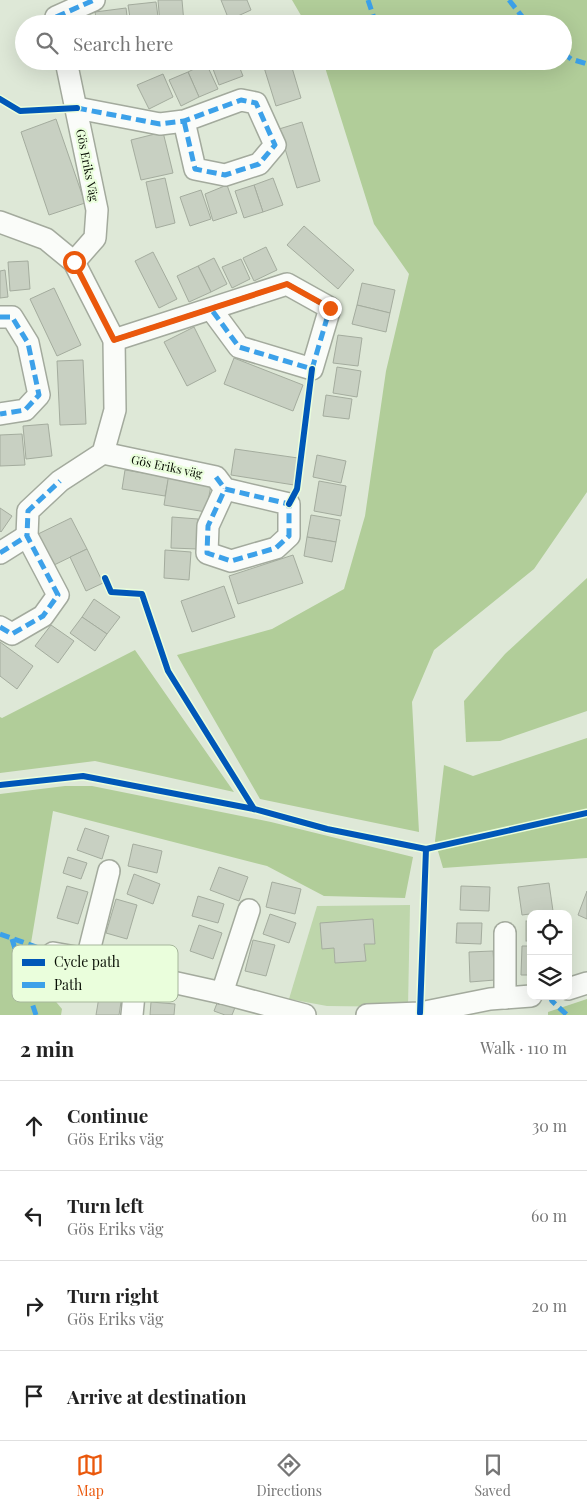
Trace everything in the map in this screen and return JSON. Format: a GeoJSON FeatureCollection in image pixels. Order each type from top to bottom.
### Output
{"type":"FeatureCollection","features":[{"type":"Feature","properties":{"kind":"street"},"geometry":{"type":"LineString","coordinates":[[56,13],[94,0]]}},
{"type":"Feature","properties":{"kind":"street","name":"Gös Eriks Väg"},"geometry":{"type":"LineString","coordinates":[[68,70],[97,210],[95,238],[74,262]]}},
{"type":"Feature","properties":{"kind":"street","name":"Gös Eriks väg"},"geometry":{"type":"LineString","coordinates":[[77,108],[160,124],[184,121]]}},
{"type":"Feature","properties":{"kind":"street"},"geometry":{"type":"LineString","coordinates":[[0,222],[46,239],[74,262],[114,340],[115,410],[103,453],[60,481],[28,511],[27,536],[58,595],[43,616],[12,634],[0,627]]}},
{"type":"Feature","properties":{"kind":"street"},"geometry":{"type":"LineString","coordinates":[[114,340],[211,308],[287,284],[330,308],[312,369],[239,347],[211,308]]}},
{"type":"Feature","properties":{"kind":"street"},"geometry":{"type":"LineString","coordinates":[[0,317],[12,317],[28,343],[39,395],[25,410],[0,414]]}},
{"type":"Feature","properties":{"kind":"street","name":"Gös Eriks väg"},"geometry":{"type":"LineString","coordinates":[[103,453],[221,483]]}},
{"type":"Feature","properties":{"kind":"street"},"geometry":{"type":"LineString","coordinates":[[0,553],[27,536]]}},
{"type":"Feature","properties":{"kind":"street"},"geometry":{"type":"LineString","coordinates":[[90,945],[109,870]]}},
{"type":"Feature","properties":{"kind":"street"},"geometry":{"type":"LineString","coordinates":[[222,993],[249,910]]}},
{"type":"Feature","properties":{"kind":"street"},"geometry":{"type":"LineString","coordinates":[[496,1004],[505,933]]}},
{"type":"Feature","properties":{"kind":"street"},"geometry":{"type":"LineString","coordinates":[[178,983],[305,1015]]}},
{"type":"Feature","properties":{"kind":"street"},"geometry":{"type":"LineString","coordinates":[[572,988],[587,983]]}},
{"type":"Feature","properties":{"kind":"street"},"geometry":{"type":"LineString","coordinates":[[367,1015],[420,1014],[496,1004],[527,997]]}},
{"type":"Feature","properties":{"kind":"street"},"geometry":{"type":"LineString","coordinates":[[132,1015],[133,1002]]}},
{"type":"Feature","properties":{"kind":"green space"},"geometry":{"type":"Polygon","coordinates":[[[292,0],[587,0],[587,492],[534,569],[434,650],[412,702],[419,832],[260,799],[177,655],[272,629],[344,589],[365,516],[386,371],[409,274],[374,224],[326,70],[572,70],[572,15],[301,15],[292,0]]]}},
{"type":"Feature","properties":{"kind":"green space"},"geometry":{"type":"Polygon","coordinates":[[[587,578],[587,711],[500,741],[466,742],[464,701],[505,654],[587,578]]]}},
{"type":"Feature","properties":{"kind":"green space"},"geometry":{"type":"Polygon","coordinates":[[[135,650],[234,792],[95,761],[0,773],[0,717],[2,718],[135,650]]]}},
{"type":"Feature","properties":{"kind":"green space"},"geometry":{"type":"Polygon","coordinates":[[[587,738],[587,858],[443,868],[435,841],[444,765],[473,776],[587,738]]]}},
{"type":"Feature","properties":{"kind":"green space"},"geometry":{"type":"Polygon","coordinates":[[[65,786],[92,786],[271,822],[413,857],[405,898],[324,896],[267,866],[53,811],[31,945],[12,945],[12,1002],[56,1002],[62,1009],[61,1015],[0,1015],[0,794],[65,786]]]}},
{"type":"Feature","properties":{"kind":"green space"},"geometry":{"type":"Polygon","coordinates":[[[410,905],[408,1007],[327,1006],[289,999],[317,906],[410,905]]]}},
{"type":"Feature","properties":{"kind":"green space"},"geometry":{"type":"Polygon","coordinates":[[[587,999],[587,1015],[548,1015],[548,1012],[587,999]]]}},
{"type":"Feature","properties":{"kind":"building"},"geometry":{"type":"Polygon","coordinates":[[[158,0],[182,0],[183,15],[159,15],[158,0]]]}},
{"type":"Feature","properties":{"kind":"building"},"geometry":{"type":"Polygon","coordinates":[[[221,0],[247,0],[251,10],[240,15],[227,15],[221,0]]]}},
{"type":"Feature","properties":{"kind":"building"},"geometry":{"type":"Polygon","coordinates":[[[156,2],[158,15],[130,15],[128,5],[156,2]]]}},
{"type":"Feature","properties":{"kind":"building"},"geometry":{"type":"Polygon","coordinates":[[[126,8],[127,15],[96,15],[95,12],[126,8]]]}},
{"type":"Feature","properties":{"kind":"building"},"geometry":{"type":"Polygon","coordinates":[[[192,70],[209,70],[218,89],[199,97],[188,72],[192,70]]]}},
{"type":"Feature","properties":{"kind":"building"},"geometry":{"type":"Polygon","coordinates":[[[213,70],[241,70],[243,76],[219,85],[213,70]]]}},
{"type":"Feature","properties":{"kind":"building"},"geometry":{"type":"Polygon","coordinates":[[[265,70],[293,70],[301,98],[276,106],[265,70]]]}},
{"type":"Feature","properties":{"kind":"building"},"geometry":{"type":"Polygon","coordinates":[[[188,72],[199,97],[181,106],[169,80],[188,72]]]}},
{"type":"Feature","properties":{"kind":"building"},"geometry":{"type":"Polygon","coordinates":[[[163,74],[173,97],[149,109],[137,85],[163,74]]]}},
{"type":"Feature","properties":{"kind":"building"},"geometry":{"type":"Polygon","coordinates":[[[56,119],[85,203],[49,215],[21,132],[56,119]]]}},
{"type":"Feature","properties":{"kind":"building"},"geometry":{"type":"Polygon","coordinates":[[[302,122],[320,181],[297,188],[279,129],[302,122]]]}},
{"type":"Feature","properties":{"kind":"building"},"geometry":{"type":"Polygon","coordinates":[[[163,132],[173,173],[141,180],[131,140],[163,132]]]}},
{"type":"Feature","properties":{"kind":"building"},"geometry":{"type":"Polygon","coordinates":[[[165,178],[175,223],[156,228],[146,182],[165,178]]]}},
{"type":"Feature","properties":{"kind":"building"},"geometry":{"type":"Polygon","coordinates":[[[273,178],[283,205],[263,212],[254,185],[273,178]]]}},
{"type":"Feature","properties":{"kind":"building"},"geometry":{"type":"Polygon","coordinates":[[[227,185],[237,213],[213,221],[205,194],[227,185]]]}},
{"type":"Feature","properties":{"kind":"building"},"geometry":{"type":"Polygon","coordinates":[[[254,185],[263,212],[244,218],[235,191],[254,185]]]}},
{"type":"Feature","properties":{"kind":"building"},"geometry":{"type":"Polygon","coordinates":[[[201,190],[211,219],[190,226],[180,197],[201,190]]]}},
{"type":"Feature","properties":{"kind":"building"},"geometry":{"type":"Polygon","coordinates":[[[304,226],[354,270],[338,289],[287,245],[304,226]]]}},
{"type":"Feature","properties":{"kind":"building"},"geometry":{"type":"Polygon","coordinates":[[[266,247],[277,270],[254,281],[243,258],[266,247]]]}},
{"type":"Feature","properties":{"kind":"building"},"geometry":{"type":"Polygon","coordinates":[[[153,252],[177,299],[159,308],[135,261],[153,252]]]}},
{"type":"Feature","properties":{"kind":"building"},"geometry":{"type":"Polygon","coordinates":[[[214,258],[227,284],[211,292],[198,266],[214,258]]]}},
{"type":"Feature","properties":{"kind":"building"},"geometry":{"type":"Polygon","coordinates":[[[241,259],[250,279],[232,288],[222,267],[241,259]]]}},
{"type":"Feature","properties":{"kind":"building"},"geometry":{"type":"Polygon","coordinates":[[[28,261],[30,289],[10,291],[8,262],[28,261]]]}},
{"type":"Feature","properties":{"kind":"building"},"geometry":{"type":"Polygon","coordinates":[[[198,266],[211,292],[189,302],[177,276],[198,266]]]}},
{"type":"Feature","properties":{"kind":"building"},"geometry":{"type":"Polygon","coordinates":[[[5,270],[8,297],[0,298],[0,271],[5,270]]]}},
{"type":"Feature","properties":{"kind":"building"},"geometry":{"type":"Polygon","coordinates":[[[362,283],[395,290],[390,313],[357,305],[362,283]]]}},
{"type":"Feature","properties":{"kind":"building"},"geometry":{"type":"Polygon","coordinates":[[[54,288],[81,345],[57,356],[30,299],[54,288]]]}},
{"type":"Feature","properties":{"kind":"building"},"geometry":{"type":"Polygon","coordinates":[[[357,305],[390,313],[386,332],[352,324],[357,305]]]}},
{"type":"Feature","properties":{"kind":"building"},"geometry":{"type":"Polygon","coordinates":[[[194,327],[216,371],[187,386],[164,342],[194,327]]]}},
{"type":"Feature","properties":{"kind":"building"},"geometry":{"type":"Polygon","coordinates":[[[338,335],[362,338],[358,366],[333,363],[338,335]]]}},
{"type":"Feature","properties":{"kind":"building"},"geometry":{"type":"Polygon","coordinates":[[[234,358],[303,385],[293,411],[224,384],[234,358]]]}},
{"type":"Feature","properties":{"kind":"building"},"geometry":{"type":"Polygon","coordinates":[[[83,360],[86,424],[60,425],[57,361],[83,360]]]}},
{"type":"Feature","properties":{"kind":"building"},"geometry":{"type":"Polygon","coordinates":[[[337,367],[361,371],[357,397],[333,393],[337,367]]]}},
{"type":"Feature","properties":{"kind":"building"},"geometry":{"type":"Polygon","coordinates":[[[326,395],[352,399],[349,419],[323,416],[326,395]]]}},
{"type":"Feature","properties":{"kind":"building"},"geometry":{"type":"Polygon","coordinates":[[[48,424],[52,456],[26,459],[23,426],[48,424]]]}},
{"type":"Feature","properties":{"kind":"building"},"geometry":{"type":"Polygon","coordinates":[[[22,434],[25,465],[0,466],[0,435],[22,434]]]}},
{"type":"Feature","properties":{"kind":"building"},"geometry":{"type":"Polygon","coordinates":[[[235,449],[298,458],[294,485],[231,475],[235,449]]]}},
{"type":"Feature","properties":{"kind":"building"},"geometry":{"type":"Polygon","coordinates":[[[317,455],[346,461],[341,483],[313,477],[317,455]]]}},
{"type":"Feature","properties":{"kind":"building"},"geometry":{"type":"Polygon","coordinates":[[[125,470],[169,477],[165,496],[122,489],[125,470]]]}},
{"type":"Feature","properties":{"kind":"building"},"geometry":{"type":"Polygon","coordinates":[[[169,473],[212,480],[206,512],[164,505],[169,473]]]}},
{"type":"Feature","properties":{"kind":"building"},"geometry":{"type":"Polygon","coordinates":[[[319,481],[346,486],[341,516],[314,511],[319,481]]]}},
{"type":"Feature","properties":{"kind":"building"},"geometry":{"type":"Polygon","coordinates":[[[0,508],[12,516],[1,532],[0,531],[0,508]]]}},
{"type":"Feature","properties":{"kind":"building"},"geometry":{"type":"Polygon","coordinates":[[[311,515],[340,520],[336,542],[307,537],[311,515]]]}},
{"type":"Feature","properties":{"kind":"building"},"geometry":{"type":"Polygon","coordinates":[[[172,517],[198,519],[198,549],[171,548],[172,517]]]}},
{"type":"Feature","properties":{"kind":"building"},"geometry":{"type":"Polygon","coordinates":[[[71,518],[87,549],[52,566],[36,535],[71,518]]]}},
{"type":"Feature","properties":{"kind":"building"},"geometry":{"type":"Polygon","coordinates":[[[307,537],[336,542],[332,562],[304,556],[307,537]]]}},
{"type":"Feature","properties":{"kind":"building"},"geometry":{"type":"Polygon","coordinates":[[[87,549],[103,583],[86,591],[70,557],[87,549]]]}},
{"type":"Feature","properties":{"kind":"building"},"geometry":{"type":"Polygon","coordinates":[[[165,550],[191,552],[189,580],[164,578],[165,550]]]}},
{"type":"Feature","properties":{"kind":"building"},"geometry":{"type":"Polygon","coordinates":[[[293,555],[303,583],[238,604],[229,576],[293,555]]]}},
{"type":"Feature","properties":{"kind":"building"},"geometry":{"type":"Polygon","coordinates":[[[224,586],[235,617],[192,632],[181,601],[224,586]]]}},
{"type":"Feature","properties":{"kind":"building"},"geometry":{"type":"Polygon","coordinates":[[[94,599],[120,617],[107,634],[82,617],[94,599]]]}},
{"type":"Feature","properties":{"kind":"building"},"geometry":{"type":"Polygon","coordinates":[[[82,617],[107,634],[95,651],[70,633],[82,617]]]}},
{"type":"Feature","properties":{"kind":"building"},"geometry":{"type":"Polygon","coordinates":[[[51,625],[74,641],[58,663],[35,646],[51,625]]]}},
{"type":"Feature","properties":{"kind":"building"},"geometry":{"type":"Polygon","coordinates":[[[0,642],[33,666],[17,689],[0,676],[0,642]]]}},
{"type":"Feature","properties":{"kind":"building"},"geometry":{"type":"Polygon","coordinates":[[[85,828],[109,836],[102,859],[77,850],[85,828]]]}},
{"type":"Feature","properties":{"kind":"building"},"geometry":{"type":"Polygon","coordinates":[[[133,844],[162,851],[157,873],[128,866],[133,844]]]}},
{"type":"Feature","properties":{"kind":"building"},"geometry":{"type":"Polygon","coordinates":[[[68,857],[87,863],[81,879],[63,873],[68,857]]]}},
{"type":"Feature","properties":{"kind":"building"},"geometry":{"type":"Polygon","coordinates":[[[219,867],[248,877],[239,901],[210,890],[219,867]]]}},
{"type":"Feature","properties":{"kind":"building"},"geometry":{"type":"Polygon","coordinates":[[[134,874],[160,884],[153,904],[127,894],[134,874]]]}},
{"type":"Feature","properties":{"kind":"building"},"geometry":{"type":"Polygon","coordinates":[[[272,882],[301,889],[295,914],[266,907],[272,882]]]}},
{"type":"Feature","properties":{"kind":"building"},"geometry":{"type":"Polygon","coordinates":[[[549,883],[553,910],[527,910],[527,914],[522,915],[518,887],[549,883]]]}},
{"type":"Feature","properties":{"kind":"building"},"geometry":{"type":"Polygon","coordinates":[[[67,886],[88,892],[78,924],[57,918],[67,886]]]}},
{"type":"Feature","properties":{"kind":"building"},"geometry":{"type":"Polygon","coordinates":[[[461,886],[490,887],[489,911],[460,910],[461,886]]]}},
{"type":"Feature","properties":{"kind":"building"},"geometry":{"type":"Polygon","coordinates":[[[587,891],[587,919],[578,915],[587,891]]]}},
{"type":"Feature","properties":{"kind":"building"},"geometry":{"type":"Polygon","coordinates":[[[198,896],[224,904],[218,923],[192,916],[198,896]]]}},
{"type":"Feature","properties":{"kind":"building"},"geometry":{"type":"Polygon","coordinates":[[[116,899],[137,905],[127,939],[106,933],[116,899]]]}},
{"type":"Feature","properties":{"kind":"building"},"geometry":{"type":"Polygon","coordinates":[[[270,914],[296,923],[289,943],[263,934],[270,914]]]}},
{"type":"Feature","properties":{"kind":"building"},"geometry":{"type":"Polygon","coordinates":[[[373,919],[375,944],[364,944],[366,961],[335,963],[334,948],[322,949],[320,923],[373,919]]]}},
{"type":"Feature","properties":{"kind":"building"},"geometry":{"type":"Polygon","coordinates":[[[526,921],[527,921],[527,941],[526,921]]]}},
{"type":"Feature","properties":{"kind":"building"},"geometry":{"type":"Polygon","coordinates":[[[457,923],[482,923],[481,944],[456,943],[457,923]]]}},
{"type":"Feature","properties":{"kind":"building"},"geometry":{"type":"Polygon","coordinates":[[[199,925],[222,933],[213,959],[190,951],[199,925]]]}},
{"type":"Feature","properties":{"kind":"building"},"geometry":{"type":"Polygon","coordinates":[[[253,940],[275,945],[266,976],[245,971],[253,940]]]}},
{"type":"Feature","properties":{"kind":"building"},"geometry":{"type":"Polygon","coordinates":[[[522,946],[527,946],[527,975],[521,975],[522,946]]]}},
{"type":"Feature","properties":{"kind":"building"},"geometry":{"type":"Polygon","coordinates":[[[493,951],[495,980],[470,982],[469,952],[493,951]]]}},
{"type":"Feature","properties":{"kind":"building"},"geometry":{"type":"Polygon","coordinates":[[[219,998],[236,1005],[232,1015],[225,1015],[214,1011],[219,998]]]}},
{"type":"Feature","properties":{"kind":"building"},"geometry":{"type":"Polygon","coordinates":[[[98,1002],[121,1002],[119,1015],[96,1015],[98,1002]]]}},
{"type":"Feature","properties":{"kind":"building"},"geometry":{"type":"Polygon","coordinates":[[[151,1002],[175,1004],[174,1015],[150,1015],[151,1002]]]}},
{"type":"Feature","properties":{"kind":"marked path"},"geometry":{"type":"LineString","coordinates":[[60,15],[94,0]]}},
{"type":"Feature","properties":{"kind":"marked path"},"geometry":{"type":"LineString","coordinates":[[368,0],[373,15]]}},
{"type":"Feature","properties":{"kind":"marked path"},"geometry":{"type":"LineString","coordinates":[[509,0],[521,15]]}},
{"type":"Feature","properties":{"kind":"marked path"},"geometry":{"type":"LineString","coordinates":[[572,59],[587,64]]}},
{"type":"Feature","properties":{"kind":"marked path"},"geometry":{"type":"LineString","coordinates":[[77,108],[160,124],[184,121],[241,100],[256,103],[275,145],[259,164],[225,175],[195,169],[184,121]]}},
{"type":"Feature","properties":{"kind":"marked path"},"geometry":{"type":"LineString","coordinates":[[114,340],[287,284],[330,308],[312,369],[239,347],[211,309]]}},
{"type":"Feature","properties":{"kind":"marked path"},"geometry":{"type":"LineString","coordinates":[[0,317],[12,317],[28,343],[39,395],[25,410],[0,414]]}},
{"type":"Feature","properties":{"kind":"marked path"},"geometry":{"type":"LineString","coordinates":[[216,477],[225,489],[289,504],[289,536],[276,548],[231,561],[207,553],[208,526],[225,489]]}},
{"type":"Feature","properties":{"kind":"marked path"},"geometry":{"type":"LineString","coordinates":[[0,627],[12,634],[43,616],[58,595],[27,536],[28,511],[60,481]]}},
{"type":"Feature","properties":{"kind":"marked path"},"geometry":{"type":"LineString","coordinates":[[0,553],[27,536]]}},
{"type":"Feature","properties":{"kind":"marked path"},"geometry":{"type":"LineString","coordinates":[[0,934],[31,945]]}},
{"type":"Feature","properties":{"kind":"marked path"},"geometry":{"type":"LineString","coordinates":[[12,939],[14,945]]}},
{"type":"Feature","properties":{"kind":"marked path"},"geometry":{"type":"LineString","coordinates":[[552,1000],[567,1015]]}},
{"type":"Feature","properties":{"kind":"marked path"},"geometry":{"type":"LineString","coordinates":[[32,1002],[36,1015]]}},
{"type":"Feature","properties":{"kind":"cycle path"},"geometry":{"type":"LineString","coordinates":[[0,99],[20,111],[77,108]]}},
{"type":"Feature","properties":{"kind":"cycle path"},"geometry":{"type":"LineString","coordinates":[[289,504],[297,489],[312,369]]}},
{"type":"Feature","properties":{"kind":"cycle path"},"geometry":{"type":"LineString","coordinates":[[105,578],[111,592],[142,594],[168,671],[254,809]]}},
{"type":"Feature","properties":{"kind":"cycle path"},"geometry":{"type":"LineString","coordinates":[[0,785],[83,776],[254,809],[327,829],[426,849]]}},
{"type":"Feature","properties":{"kind":"cycle path"},"geometry":{"type":"LineString","coordinates":[[420,1013],[426,849],[587,813]]}},
{"type":"Feature","properties":{"kind":"route"},"geometry":{"type":"LineString","coordinates":[[74,262],[114,340],[287,284],[330,308]]}}]}
